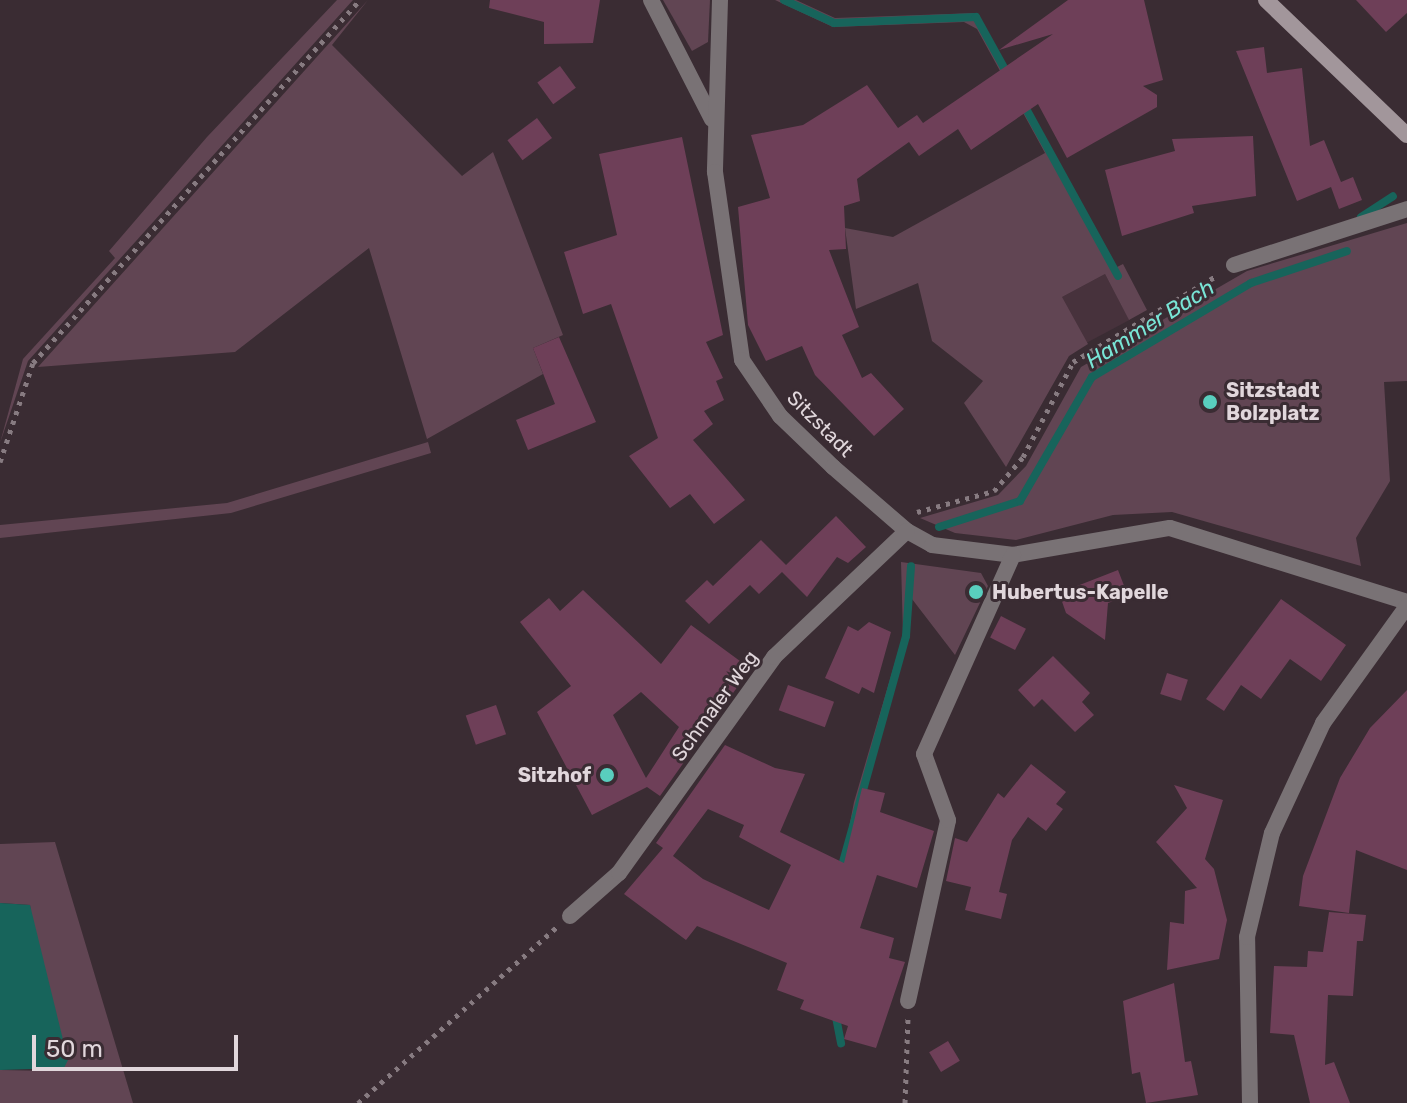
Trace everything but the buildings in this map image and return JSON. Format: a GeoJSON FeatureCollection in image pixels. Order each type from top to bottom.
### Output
{"type":"FeatureCollection","features":[{"type":"Feature","properties":{"kind":"street","name":"Sitzstadt"},"geometry":{"type":"LineString","coordinates":[[651,0],[712,120]]}},
{"type":"Feature","properties":{"kind":"street","name":"Sitzstadt"},"geometry":{"type":"LineString","coordinates":[[720,0],[712,120],[742,360],[780,416],[907,531],[932,545],[1013,555],[1170,528],[1407,604]]}},
{"type":"Feature","properties":{"kind":"street"},"geometry":{"type":"LineString","coordinates":[[1266,0],[1407,135]]}},
{"type":"Feature","properties":{"kind":"street"},"geometry":{"type":"LineString","coordinates":[[1234,265],[1407,209]]}},
{"type":"Feature","properties":{"kind":"street","name":"Schmaler Weg"},"geometry":{"type":"LineString","coordinates":[[570,916],[619,873],[774,657],[907,531]]}},
{"type":"Feature","properties":{"kind":"street"},"geometry":{"type":"LineString","coordinates":[[908,1001],[948,820],[924,754],[1013,555]]}},
{"type":"Feature","properties":{"kind":"street"},"geometry":{"type":"LineString","coordinates":[[1250,1103],[1247,937],[1272,833],[1323,723],[1407,604]]}},
{"type":"Feature","properties":{"kind":"path"},"geometry":{"type":"LineString","coordinates":[[0,462],[33,363],[360,0]]}},
{"type":"Feature","properties":{"kind":"path"},"geometry":{"type":"LineString","coordinates":[[907,531],[917,512],[994,491],[1023,457],[1073,362],[1234,265]]}},
{"type":"Feature","properties":{"kind":"path"},"geometry":{"type":"LineString","coordinates":[[358,1103],[570,916]]}},
{"type":"Feature","properties":{"kind":"path"},"geometry":{"type":"LineString","coordinates":[[905,1103],[908,1001]]}},
{"type":"Feature","properties":{"kind":"shaded area"},"geometry":{"type":"Polygon","coordinates":[[[337,0],[353,0],[28,361],[0,443],[23,359],[115,258],[109,251],[207,137],[337,0]]]}},
{"type":"Feature","properties":{"kind":"shaded area"},"geometry":{"type":"Polygon","coordinates":[[[368,0],[332,45],[462,176],[493,152],[563,335],[533,348],[543,374],[427,439],[369,248],[235,352],[38,367],[368,0]]]}},
{"type":"Feature","properties":{"kind":"shaded area"},"geometry":{"type":"Polygon","coordinates":[[[663,0],[710,0],[708,42],[692,51],[663,0]]]}},
{"type":"Feature","properties":{"kind":"shaded area"},"geometry":{"type":"Polygon","coordinates":[[[775,0],[796,0],[835,18],[977,13],[1117,267],[1123,264],[1147,310],[1129,320],[1105,274],[1062,297],[1088,344],[1069,356],[1006,467],[964,403],[983,381],[932,341],[918,283],[856,309],[845,228],[893,237],[1045,153],[977,29],[964,22],[833,27],[775,0]]]}},
{"type":"Feature","properties":{"kind":"shaded area"},"geometry":{"type":"Polygon","coordinates":[[[1407,223],[1407,381],[1384,382],[1390,481],[1356,538],[1361,566],[1172,512],[1113,515],[1016,540],[955,533],[920,518],[998,495],[1026,466],[1081,367],[1247,271],[1407,223]]]}},
{"type":"Feature","properties":{"kind":"shaded area"},"geometry":{"type":"Polygon","coordinates":[[[1105,274],[1129,320],[1085,343],[1061,297],[1105,274]]]}},
{"type":"Feature","properties":{"kind":"shaded area"},"geometry":{"type":"Polygon","coordinates":[[[428,442],[431,453],[231,513],[0,538],[0,525],[227,503],[428,442]]]}},
{"type":"Feature","properties":{"kind":"shaded area"},"geometry":{"type":"Polygon","coordinates":[[[901,562],[981,573],[988,586],[955,655],[912,599],[909,638],[839,887],[826,966],[839,1045],[822,967],[854,802],[903,635],[901,562]]]}},
{"type":"Feature","properties":{"kind":"shaded area"},"geometry":{"type":"Polygon","coordinates":[[[55,842],[133,1103],[0,1103],[0,1070],[52,1071],[30,905],[0,903],[0,844],[55,842]]]}},
{"type":"Feature","properties":{"kind":"shaded area"},"geometry":{"type":"Polygon","coordinates":[[[0,903],[30,905],[68,1060],[64,1068],[0,1070],[0,903]]]}},
{"type":"Feature","properties":{"kind":"waterway"},"geometry":{"type":"LineString","coordinates":[[784,0],[834,23],[976,17],[1008,75]]}},
{"type":"Feature","properties":{"kind":"waterway"},"geometry":{"type":"LineString","coordinates":[[1024,105],[1118,276]]}},
{"type":"Feature","properties":{"kind":"waterway","name":"Hammer Bach"},"geometry":{"type":"LineString","coordinates":[[1361,217],[1393,196]]}},
{"type":"Feature","properties":{"kind":"waterway","name":"Hammer Bach"},"geometry":{"type":"LineString","coordinates":[[939,527],[1020,501],[1092,377],[1251,283],[1347,251]]}},
{"type":"Feature","properties":{"kind":"waterway","name":"Hammer Bach"},"geometry":{"type":"LineString","coordinates":[[841,869],[906,636],[911,566]]}},
{"type":"Feature","properties":{"kind":"waterway","name":"Hammer Bach"},"geometry":{"type":"LineString","coordinates":[[835,1012],[841,1043]]}},
{"type":"Feature","properties":{"kind":"place","name":"Sitzstadt Bolzplatz"},"geometry":{"type":"Point","coordinates":[1210,402]}},
{"type":"Feature","properties":{"kind":"place","name":"Hubertus-Kapelle"},"geometry":{"type":"Point","coordinates":[976,592]}},
{"type":"Feature","properties":{"kind":"place","name":"Sitzhof"},"geometry":{"type":"Point","coordinates":[607,775]}}]}
